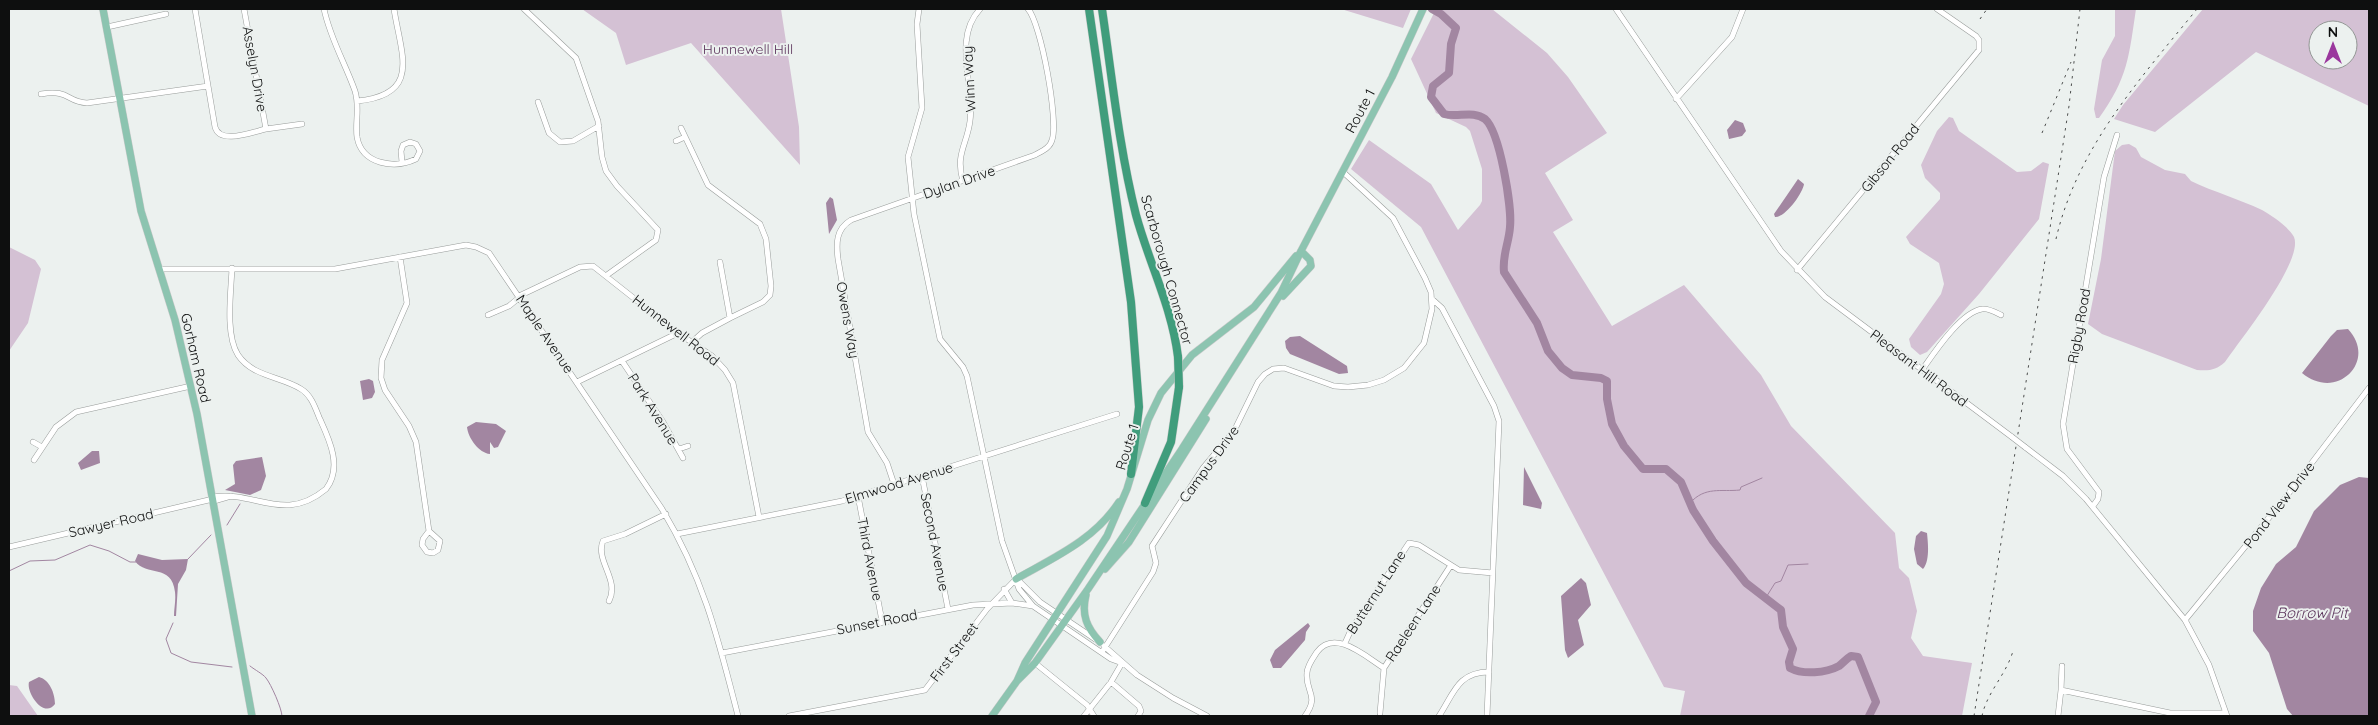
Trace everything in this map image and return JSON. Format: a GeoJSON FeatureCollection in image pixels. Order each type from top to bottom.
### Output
{"type":"FeatureCollection","features":[{"type":"Feature","properties":{"kind":"highway","name":"Scarborough Connector"},"geometry":{"type":"LineString","coordinates":[[1089,9],[1131,302],[1139,407],[1131,474]]}},
{"type":"Feature","properties":{"kind":"highway","name":"Scarborough Connector"},"geometry":{"type":"LineString","coordinates":[[1102,9],[1132,196],[1145,245],[1172,324],[1178,357],[1179,388],[1171,442],[1145,503]]}},
{"type":"Feature","properties":{"kind":"main road","name":"Gorham Road"},"geometry":{"type":"LineString","coordinates":[[103,9],[122,100],[141,211],[175,320],[191,386],[252,716]]}},
{"type":"Feature","properties":{"kind":"main road","name":"Route 1"},"geometry":{"type":"LineString","coordinates":[[992,716],[1017,682],[1035,663],[1088,589],[1269,312],[1290,277],[1301,251],[1392,76],[1423,9]]}},
{"type":"Feature","properties":{"kind":"main road","name":"Route 1"},"geometry":{"type":"LineString","coordinates":[[1017,682],[1025,663],[1107,536],[1127,488],[1152,409],[1166,385],[1192,355],[1254,307],[1301,251]]}},
{"type":"Feature","properties":{"kind":"main road"},"geometry":{"type":"LineString","coordinates":[[1269,312],[1309,270],[1310,260],[1301,251]]}},
{"type":"Feature","properties":{"kind":"main road"},"geometry":{"type":"LineString","coordinates":[[1095,578],[1116,558],[1133,535],[1194,442],[1223,384]]}},
{"type":"Feature","properties":{"kind":"main road"},"geometry":{"type":"LineString","coordinates":[[1016,579],[1093,534],[1111,513],[1127,488]]}},
{"type":"Feature","properties":{"kind":"main road"},"geometry":{"type":"LineString","coordinates":[[1088,589],[1084,603],[1084,617],[1089,629],[1102,647]]}},
{"type":"Feature","properties":{"kind":"street","name":"Asselyn Drive"},"geometry":{"type":"LineString","coordinates":[[195,9],[214,127],[218,133],[228,136],[302,124]]}},
{"type":"Feature","properties":{"kind":"street","name":"Asselyn Drive"},"geometry":{"type":"LineString","coordinates":[[244,9],[266,130]]}},
{"type":"Feature","properties":{"kind":"street"},"geometry":{"type":"LineString","coordinates":[[324,9],[334,44],[357,101],[357,135],[364,152],[372,160],[381,163],[402,162],[415,160],[419,157],[420,151],[416,144],[410,142],[403,145],[401,151],[402,162]]}},
{"type":"Feature","properties":{"kind":"street"},"geometry":{"type":"LineString","coordinates":[[357,101],[388,94],[400,82],[402,66],[394,9]]}},
{"type":"Feature","properties":{"kind":"street"},"geometry":{"type":"LineString","coordinates":[[524,9],[576,58],[599,126],[602,157],[606,171],[617,186],[655,226],[658,233],[656,240],[607,275]]}},
{"type":"Feature","properties":{"kind":"street","name":"Dylan Drive"},"geometry":{"type":"LineString","coordinates":[[919,9],[917,24],[922,97],[920,119],[908,157],[912,197],[1035,155],[1046,148],[1052,140],[1054,122],[1040,33],[1028,9]]}},
{"type":"Feature","properties":{"kind":"street","name":"Winn Way"},"geometry":{"type":"LineString","coordinates":[[963,181],[960,156],[971,114],[967,37],[970,22],[980,9]]}},
{"type":"Feature","properties":{"kind":"street","name":"Pleasant Hill Road"},"geometry":{"type":"LineString","coordinates":[[1616,9],[1781,251],[1797,270],[1825,297],[2063,476],[2092,506],[2186,620],[2209,665],[2227,715]]}},
{"type":"Feature","properties":{"kind":"street"},"geometry":{"type":"LineString","coordinates":[[1676,99],[1732,38],[1742,9]]}},
{"type":"Feature","properties":{"kind":"street","name":"Gibson Road"},"geometry":{"type":"LineString","coordinates":[[1797,270],[1970,61],[1980,45],[1976,36],[1937,9]]}},
{"type":"Feature","properties":{"kind":"street"},"geometry":{"type":"LineString","coordinates":[[107,27],[166,14]]}},
{"type":"Feature","properties":{"kind":"street"},"geometry":{"type":"LineString","coordinates":[[41,94],[61,92],[83,103],[122,100],[208,86]]}},
{"type":"Feature","properties":{"kind":"street"},"geometry":{"type":"LineString","coordinates":[[538,102],[549,133],[560,142],[573,142],[599,126]]}},
{"type":"Feature","properties":{"kind":"street"},"geometry":{"type":"LineString","coordinates":[[681,128],[708,185],[758,220],[765,234],[771,286],[770,295],[760,304],[702,333],[692,342]]}},
{"type":"Feature","properties":{"kind":"street","name":"Rigby Road"},"geometry":{"type":"LineString","coordinates":[[2092,506],[2098,499],[2100,492],[2067,449],[2063,424],[2104,177],[2118,134]]}},
{"type":"Feature","properties":{"kind":"street"},"geometry":{"type":"LineString","coordinates":[[676,141],[685,137]]}},
{"type":"Feature","properties":{"kind":"street","name":"Campus Drive"},"geometry":{"type":"LineString","coordinates":[[1102,647],[1154,570],[1156,560],[1152,549],[1153,544],[1205,464],[1234,431],[1260,378],[1273,369],[1284,368],[1342,387],[1358,387],[1384,380],[1404,368],[1420,349],[1429,329],[1432,300],[1426,278],[1397,223],[1342,171]]}},
{"type":"Feature","properties":{"kind":"street"},"geometry":{"type":"LineString","coordinates":[[912,197],[940,339],[966,373],[1002,541],[1022,593],[1033,606],[1056,617],[1102,647],[1136,675],[1207,716]]}},
{"type":"Feature","properties":{"kind":"street","name":"Owens Way"},"geometry":{"type":"LineString","coordinates":[[894,484],[887,463],[868,432],[836,244],[840,231],[848,222],[912,197]]}},
{"type":"Feature","properties":{"kind":"street","name":"Maple Avenue"},"geometry":{"type":"LineString","coordinates":[[159,269],[335,269],[461,246],[476,247],[492,256],[666,514],[677,534],[703,590],[722,652],[738,716]]}},
{"type":"Feature","properties":{"kind":"street"},"geometry":{"type":"LineString","coordinates":[[400,257],[407,303],[382,360],[381,378],[385,390],[409,426],[416,442],[429,531]]}},
{"type":"Feature","properties":{"kind":"street"},"geometry":{"type":"LineString","coordinates":[[720,262],[730,318]]}},
{"type":"Feature","properties":{"kind":"street","name":"Hunnewell Road"},"geometry":{"type":"LineString","coordinates":[[488,315],[509,306],[520,297],[584,266],[593,266],[607,275],[678,333],[715,358],[732,380],[759,517]]}},
{"type":"Feature","properties":{"kind":"street","name":"Sawyer Road"},"geometry":{"type":"LineString","coordinates":[[9,546],[231,496],[272,506],[285,507],[298,504],[326,489],[332,478],[334,463],[331,442],[308,395],[297,387],[252,369],[235,349],[231,327],[232,268]]}},
{"type":"Feature","properties":{"kind":"street"},"geometry":{"type":"LineString","coordinates":[[1432,300],[1440,306],[1497,413],[1499,428],[1487,716]]}},
{"type":"Feature","properties":{"kind":"street"},"geometry":{"type":"LineString","coordinates":[[1922,370],[1971,314],[1985,309],[2000,315]]}},
{"type":"Feature","properties":{"kind":"street"},"geometry":{"type":"LineString","coordinates":[[577,382],[678,333]]}},
{"type":"Feature","properties":{"kind":"street","name":"Park Avenue"},"geometry":{"type":"LineString","coordinates":[[622,360],[679,449],[682,458]]}},
{"type":"Feature","properties":{"kind":"street"},"geometry":{"type":"LineString","coordinates":[[34,460],[60,423],[80,410],[191,386]]}},
{"type":"Feature","properties":{"kind":"street","name":"Pond View Drive"},"geometry":{"type":"LineString","coordinates":[[2186,620],[2285,498],[2369,388]]}},
{"type":"Feature","properties":{"kind":"street","name":"Elmwood Avenue"},"geometry":{"type":"LineString","coordinates":[[677,534],[858,496],[1117,414]]}},
{"type":"Feature","properties":{"kind":"street"},"geometry":{"type":"LineString","coordinates":[[33,442],[42,447]]}},
{"type":"Feature","properties":{"kind":"street"},"geometry":{"type":"LineString","coordinates":[[679,449],[688,446]]}},
{"type":"Feature","properties":{"kind":"street","name":"Second Avenue"},"geometry":{"type":"LineString","coordinates":[[922,476],[948,609]]}},
{"type":"Feature","properties":{"kind":"street","name":"Third Avenue"},"geometry":{"type":"LineString","coordinates":[[858,496],[882,621]]}},
{"type":"Feature","properties":{"kind":"street"},"geometry":{"type":"LineString","coordinates":[[608,601],[612,586],[603,557],[603,541],[625,534],[666,514]]}},
{"type":"Feature","properties":{"kind":"street","name":"Butternut Lane"},"geometry":{"type":"LineString","coordinates":[[1345,643],[1351,630],[1406,545],[1413,543],[1419,545],[1451,565],[1467,572],[1493,574]]}},
{"type":"Feature","properties":{"kind":"street","name":"Raeleen Lane"},"geometry":{"type":"LineString","coordinates":[[1380,713],[1384,668],[1451,565]]}},
{"type":"Feature","properties":{"kind":"street"},"geometry":{"type":"LineString","coordinates":[[1016,579],[1056,617]]}},
{"type":"Feature","properties":{"kind":"street","name":"First Street"},"geometry":{"type":"LineString","coordinates":[[789,716],[926,690],[992,603],[1016,579]]}},
{"type":"Feature","properties":{"kind":"street"},"geometry":{"type":"LineString","coordinates":[[1004,589],[1012,603]]}},
{"type":"Feature","properties":{"kind":"street","name":"Sunset Road"},"geometry":{"type":"LineString","coordinates":[[722,652],[948,609],[992,603],[1033,606]]}},
{"type":"Feature","properties":{"kind":"street"},"geometry":{"type":"LineString","coordinates":[[1064,622],[1102,647]]}},
{"type":"Feature","properties":{"kind":"street"},"geometry":{"type":"LineString","coordinates":[[1305,716],[1312,705],[1307,674],[1312,660],[1323,646],[1332,643],[1345,643],[1384,668]]}},
{"type":"Feature","properties":{"kind":"street"},"geometry":{"type":"LineString","coordinates":[[1035,663],[1089,709],[1094,716]]}},
{"type":"Feature","properties":{"kind":"street"},"geometry":{"type":"LineString","coordinates":[[1084,716],[1111,682],[1122,663]]}},
{"type":"Feature","properties":{"kind":"street"},"geometry":{"type":"LineString","coordinates":[[2058,716],[2062,666]]}},
{"type":"Feature","properties":{"kind":"street"},"geometry":{"type":"LineString","coordinates":[[1439,716],[1465,677],[1474,672],[1489,672]]}},
{"type":"Feature","properties":{"kind":"street"},"geometry":{"type":"LineString","coordinates":[[1111,682],[1140,710],[1138,716]]}},
{"type":"Feature","properties":{"kind":"street"},"geometry":{"type":"LineString","coordinates":[[2061,690],[2170,713],[2227,715]]}},
{"type":"Feature","properties":{"kind":"street"},"geometry":{"type":"LineString","coordinates":[[1191,716],[1194,710]]}},
{"type":"Feature","properties":{"kind":"green space","name":"Hunnewell Hill"},"geometry":{"type":"Polygon","coordinates":[[[582,9],[781,9],[799,127],[800,165],[691,43],[626,65],[616,33],[582,9]]]}},
{"type":"Feature","properties":{"kind":"green space"},"geometry":{"type":"Polygon","coordinates":[[[1341,9],[1411,9],[1403,28],[1341,9]]]}},
{"type":"Feature","properties":{"kind":"green space"},"geometry":{"type":"Polygon","coordinates":[[[1436,9],[1492,9],[1547,53],[1568,77],[1607,133],[1545,173],[1573,220],[1553,232],[1612,326],[1684,285],[1761,375],[1791,426],[1895,533],[1899,568],[1909,578],[1917,611],[1911,638],[1923,656],[1972,663],[1962,716],[1680,716],[1685,691],[1664,687],[1421,227],[1351,169],[1369,140],[1431,184],[1458,230],[1480,205],[1482,201],[1482,169],[1470,131],[1466,127],[1436,113],[1411,59],[1436,9]]]}},
{"type":"Feature","properties":{"kind":"green space"},"geometry":{"type":"Polygon","coordinates":[[[2115,9],[2136,9],[2129,54],[2116,91],[2099,118],[2096,118],[2094,109],[2102,60],[2115,36],[2115,9]]]}},
{"type":"Feature","properties":{"kind":"green space"},"geometry":{"type":"Polygon","coordinates":[[[2203,9],[2369,9],[2369,106],[2256,52],[2155,132],[2114,119],[2123,105],[2203,9]]]}},
{"type":"Feature","properties":{"kind":"green space"},"geometry":{"type":"Polygon","coordinates":[[[1949,117],[1953,118],[1959,131],[2017,172],[2031,171],[2043,162],[2049,164],[2039,219],[1979,294],[1927,352],[1920,355],[1911,347],[1909,339],[1941,294],[1944,284],[1939,263],[1910,244],[1906,237],[1940,199],[1940,193],[1925,178],[1921,165],[1937,131],[1949,117]]]}},
{"type":"Feature","properties":{"kind":"green space"},"geometry":{"type":"Polygon","coordinates":[[[2129,144],[2136,148],[2141,157],[2165,170],[2185,174],[2191,181],[2262,210],[2284,225],[2294,237],[2295,248],[2290,264],[2281,281],[2225,362],[2219,367],[2209,370],[2197,370],[2102,334],[2088,324],[2101,259],[2115,151],[2122,145],[2129,144]]]}},
{"type":"Feature","properties":{"kind":"green space"},"geometry":{"type":"Polygon","coordinates":[[[9,247],[35,260],[41,269],[28,323],[9,351],[9,247]]]}},
{"type":"Feature","properties":{"kind":"green space"},"geometry":{"type":"Polygon","coordinates":[[[9,685],[17,686],[38,716],[9,716],[9,685]]]}},
{"type":"Feature","properties":{"kind":"water"},"geometry":{"type":"Polygon","coordinates":[[[1735,120],[1743,123],[1746,131],[1742,136],[1729,139],[1727,130],[1735,120]]]}},
{"type":"Feature","properties":{"kind":"water"},"geometry":{"type":"Polygon","coordinates":[[[1798,179],[1804,184],[1800,193],[1784,214],[1775,217],[1774,214],[1798,179]]]}},
{"type":"Feature","properties":{"kind":"water"},"geometry":{"type":"Polygon","coordinates":[[[830,197],[833,199],[837,220],[829,234],[826,203],[830,197]]]}},
{"type":"Feature","properties":{"kind":"water"},"geometry":{"type":"Polygon","coordinates":[[[2348,329],[2356,341],[2358,353],[2356,365],[2349,374],[2340,380],[2328,383],[2315,381],[2302,373],[2337,330],[2348,329]]]}},
{"type":"Feature","properties":{"kind":"water"},"geometry":{"type":"Polygon","coordinates":[[[1300,336],[1347,366],[1348,373],[1339,374],[1290,354],[1286,348],[1285,341],[1290,337],[1300,336]]]}},
{"type":"Feature","properties":{"kind":"water"},"geometry":{"type":"Polygon","coordinates":[[[369,379],[373,381],[375,392],[372,398],[363,400],[360,381],[369,379]]]}},
{"type":"Feature","properties":{"kind":"water"},"geometry":{"type":"Polygon","coordinates":[[[476,422],[496,424],[506,431],[498,447],[494,448],[490,442],[490,454],[478,448],[469,436],[467,427],[476,422]]]}},
{"type":"Feature","properties":{"kind":"water"},"geometry":{"type":"Polygon","coordinates":[[[92,451],[99,451],[100,463],[81,470],[78,463],[92,451]]]}},
{"type":"Feature","properties":{"kind":"water"},"geometry":{"type":"Polygon","coordinates":[[[262,457],[266,476],[261,490],[250,495],[225,490],[235,484],[233,465],[236,461],[262,457]]]}},
{"type":"Feature","properties":{"kind":"water"},"geometry":{"type":"Polygon","coordinates":[[[1524,467],[1542,503],[1541,509],[1523,505],[1524,467]]]}},
{"type":"Feature","properties":{"kind":"water","name":"Borrow Pit"},"geometry":{"type":"Polygon","coordinates":[[[2359,477],[2369,478],[2369,716],[2293,716],[2287,709],[2269,653],[2253,631],[2253,611],[2261,588],[2276,564],[2296,547],[2314,511],[2340,485],[2359,477]]]}},
{"type":"Feature","properties":{"kind":"water"},"geometry":{"type":"Polygon","coordinates":[[[1921,531],[1927,533],[1928,542],[1928,557],[1923,569],[1917,564],[1914,549],[1916,536],[1921,531]]]}},
{"type":"Feature","properties":{"kind":"water"},"geometry":{"type":"Polygon","coordinates":[[[138,554],[162,560],[188,559],[186,570],[178,584],[176,616],[174,616],[175,592],[173,583],[164,574],[140,566],[135,561],[138,554]]]}},
{"type":"Feature","properties":{"kind":"water"},"geometry":{"type":"Polygon","coordinates":[[[1581,578],[1586,583],[1591,605],[1578,620],[1584,645],[1568,658],[1565,650],[1561,596],[1581,578]]]}},
{"type":"Feature","properties":{"kind":"water"},"geometry":{"type":"Polygon","coordinates":[[[1308,623],[1310,626],[1306,632],[1305,640],[1281,668],[1273,668],[1270,660],[1275,650],[1308,623]]]}},
{"type":"Feature","properties":{"kind":"water"},"geometry":{"type":"Polygon","coordinates":[[[39,677],[49,684],[53,692],[55,704],[51,708],[41,707],[30,692],[29,682],[39,677]]]}},
{"type":"Feature","properties":{"kind":"waterway"},"geometry":{"type":"LineString","coordinates":[[1432,9],[1441,14],[1456,28],[1451,44],[1449,73],[1433,86],[1431,97],[1444,114],[1475,115],[1485,119],[1496,139],[1504,170],[1510,217],[1504,272],[1537,323],[1548,351],[1562,368],[1572,375],[1601,378],[1607,381],[1607,399],[1612,424],[1624,446],[1643,469],[1666,469],[1681,482],[1693,510],[1713,541],[1746,583],[1781,610],[1783,627],[1793,649],[1789,662],[1790,668],[1801,672],[1821,672],[1839,666],[1851,656],[1858,657],[1876,702],[1869,716]]}},
{"type":"Feature","properties":{"kind":"waterway"},"geometry":{"type":"LineString","coordinates":[[1690,503],[1701,494],[1714,491],[1740,490],[1741,487],[1762,478]]}},
{"type":"Feature","properties":{"kind":"waterway"},"geometry":{"type":"LineString","coordinates":[[227,525],[240,504]]}},
{"type":"Feature","properties":{"kind":"waterway"},"geometry":{"type":"LineString","coordinates":[[188,559],[211,535]]}},
{"type":"Feature","properties":{"kind":"waterway"},"geometry":{"type":"LineString","coordinates":[[9,571],[30,561],[55,560],[90,545],[109,551],[130,562],[136,562]]}},
{"type":"Feature","properties":{"kind":"waterway"},"geometry":{"type":"LineString","coordinates":[[1765,599],[1775,583],[1781,581],[1788,565],[1808,564]]}},
{"type":"Feature","properties":{"kind":"waterway"},"geometry":{"type":"LineString","coordinates":[[173,623],[166,639],[171,653],[191,662],[232,667]]}},
{"type":"Feature","properties":{"kind":"waterway"},"geometry":{"type":"LineString","coordinates":[[250,666],[268,681],[282,716]]}},
{"type":"Feature","properties":{"kind":"railway"},"geometry":{"type":"LineString","coordinates":[[1980,19],[1987,9]]}},
{"type":"Feature","properties":{"kind":"railway"},"geometry":{"type":"LineString","coordinates":[[1974,716],[2069,106],[2080,9]]}},
{"type":"Feature","properties":{"kind":"railway"},"geometry":{"type":"LineString","coordinates":[[2056,239],[2066,206],[2079,175],[2095,145],[2133,89],[2197,9]]}},
{"type":"Feature","properties":{"kind":"railway"},"geometry":{"type":"LineString","coordinates":[[2042,133],[2071,62]]}},
{"type":"Feature","properties":{"kind":"railway"},"geometry":{"type":"LineString","coordinates":[[1982,716],[1984,707],[2006,668],[2013,651]]}}]}
